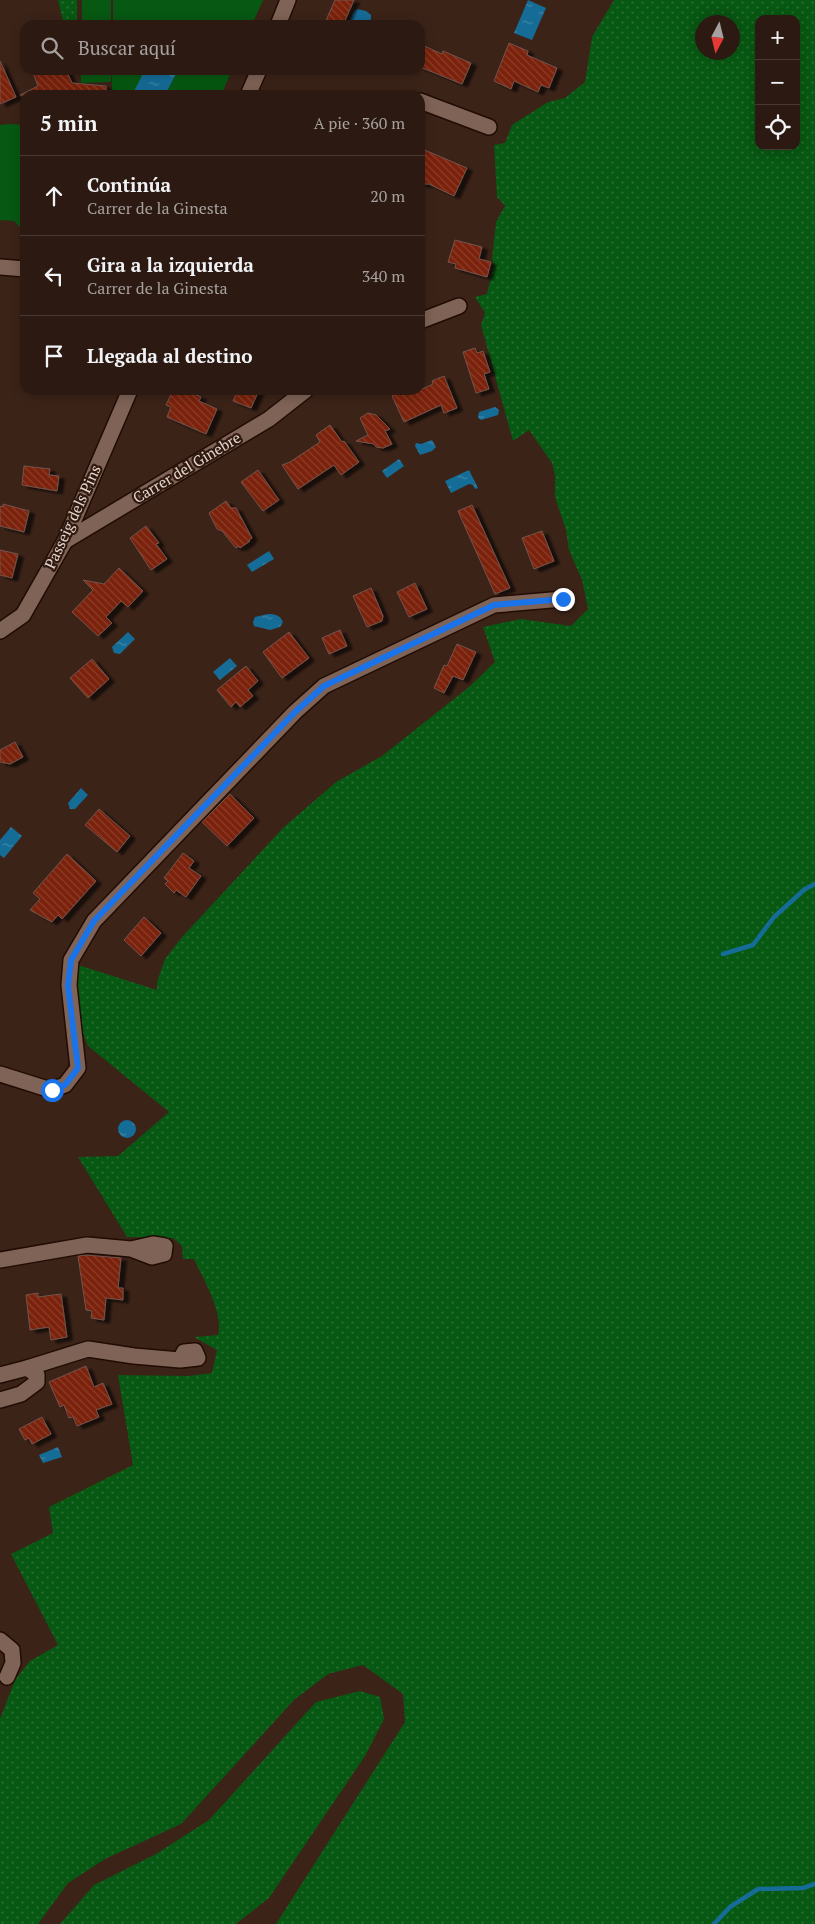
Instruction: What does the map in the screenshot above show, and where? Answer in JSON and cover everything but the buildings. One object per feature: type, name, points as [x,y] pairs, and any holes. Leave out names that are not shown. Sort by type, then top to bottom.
[{"type":"street","points":[[280,20],[288,0]]},
{"type":"street","points":[[250,90],[257,75]]},
{"type":"street","points":[[425,103],[489,127]]},
{"type":"street","points":[[0,267],[20,269]]},
{"type":"street","points":[[425,319],[459,306]]},
{"type":"street","name":"Passeig dels Pins","points":[[0,631],[23,615],[65,541],[128,395]]},
{"type":"street","name":"Carrer del Ginebre","points":[[65,541],[269,419],[300,395]]},
{"type":"street","points":[[2,1076],[52,1090],[65,1085],[78,1068],[68,986],[71,960],[94,921],[295,712],[324,686],[494,605],[563,599]]},
{"type":"street","points":[[0,1260],[87,1245],[131,1249]]},
{"type":"street","points":[[0,1375],[88,1349],[180,1360]]},
{"type":"street","points":[[0,1400],[21,1394],[37,1382],[37,1375],[27,1368]]},
{"type":"street","points":[[0,1640],[12,1650],[13,1663],[7,1677]]},
{"type":"green space","points":[[58,0],[77,0],[77,20],[63,20]]},
{"type":"green space","points":[[82,0],[111,0],[111,20],[82,20]]},
{"type":"green space","points":[[113,0],[263,0],[254,20],[113,20]]},
{"type":"green space","points":[[614,0],[815,0],[815,1924],[276,1924],[405,1722],[403,1694],[363,1665],[328,1674],[294,1700],[181,1824],[105,1859],[68,1883],[38,1924],[0,1924],[0,1719],[15,1680],[30,1661],[58,1645],[11,1554],[53,1533],[49,1507],[133,1465],[118,1375],[188,1376],[212,1373],[217,1350],[194,1337],[218,1335],[219,1326],[212,1296],[194,1259],[183,1259],[182,1246],[173,1238],[127,1237],[78,1157],[118,1156],[169,1112],[88,1046],[81,1028],[75,991],[78,965],[157,990],[157,982],[165,959],[182,937],[283,828],[336,782],[382,756],[469,687],[495,662],[483,627],[521,619],[571,626],[588,609],[582,580],[569,550],[566,530],[555,497],[555,475],[552,463],[529,430],[513,441],[481,325],[485,313],[475,297],[487,294],[494,264],[492,259],[496,222],[505,206],[497,197],[494,145],[505,143],[512,125],[548,102],[565,98],[585,82],[592,37]]},
{"type":"green space","points":[[81,75],[111,75],[111,82],[81,83]]},
{"type":"green space","points":[[112,75],[230,75],[223,90],[112,90]]},
{"type":"green space","points":[[0,125],[20,125],[20,227],[14,221],[0,220]]},
{"type":"green space","points":[[360,1691],[380,1697],[384,1719],[365,1756],[269,1898],[236,1924],[60,1924],[94,1885],[156,1854],[209,1820],[316,1702]]},
{"type":"water","points":[[528,0],[546,8],[532,40],[514,33]]},
{"type":"water","points":[[357,9],[366,11],[371,15],[371,19],[350,20]]},
{"type":"water","points":[[142,75],[175,75],[168,90],[135,90]]},
{"type":"water","points":[[495,407],[499,410],[498,415],[481,420],[478,418],[479,412]]},
{"type":"water","points":[[432,440],[436,447],[432,451],[420,455],[415,446],[416,443],[421,444]]},
{"type":"water","points":[[399,459],[404,466],[387,478],[382,471]]},
{"type":"water","points":[[469,470],[478,488],[475,489],[473,485],[469,484],[451,493],[445,481]]},
{"type":"water","points":[[269,551],[274,559],[252,572],[247,565]]},
{"type":"water","points":[[268,614],[279,616],[283,622],[280,627],[270,630],[254,626],[255,617]]},
{"type":"water","points":[[128,632],[135,639],[120,654],[114,653],[112,647]]},
{"type":"water","points":[[230,658],[237,666],[220,680],[213,672]]},
{"type":"water","points":[[81,788],[88,795],[75,809],[70,809],[68,803]]},
{"type":"water","points":[[11,827],[22,836],[4,858],[0,855],[0,840]]},
{"type":"water","points":[[123,1120],[131,1120],[136,1125],[134,1136],[123,1138],[118,1133],[118,1125]]},
{"type":"water","points":[[58,1447],[62,1457],[43,1463],[39,1455]]},
{"type":"waterway","points":[[723,954],[753,945],[774,917],[805,889],[815,884]]},
{"type":"waterway","points":[[714,1924],[730,1907],[758,1889],[803,1888],[815,1884]]},
{"type":"route","points":[[52,1090],[65,1085],[78,1068],[68,986],[71,960],[94,921],[295,712],[324,686],[494,605],[563,599]]}]
